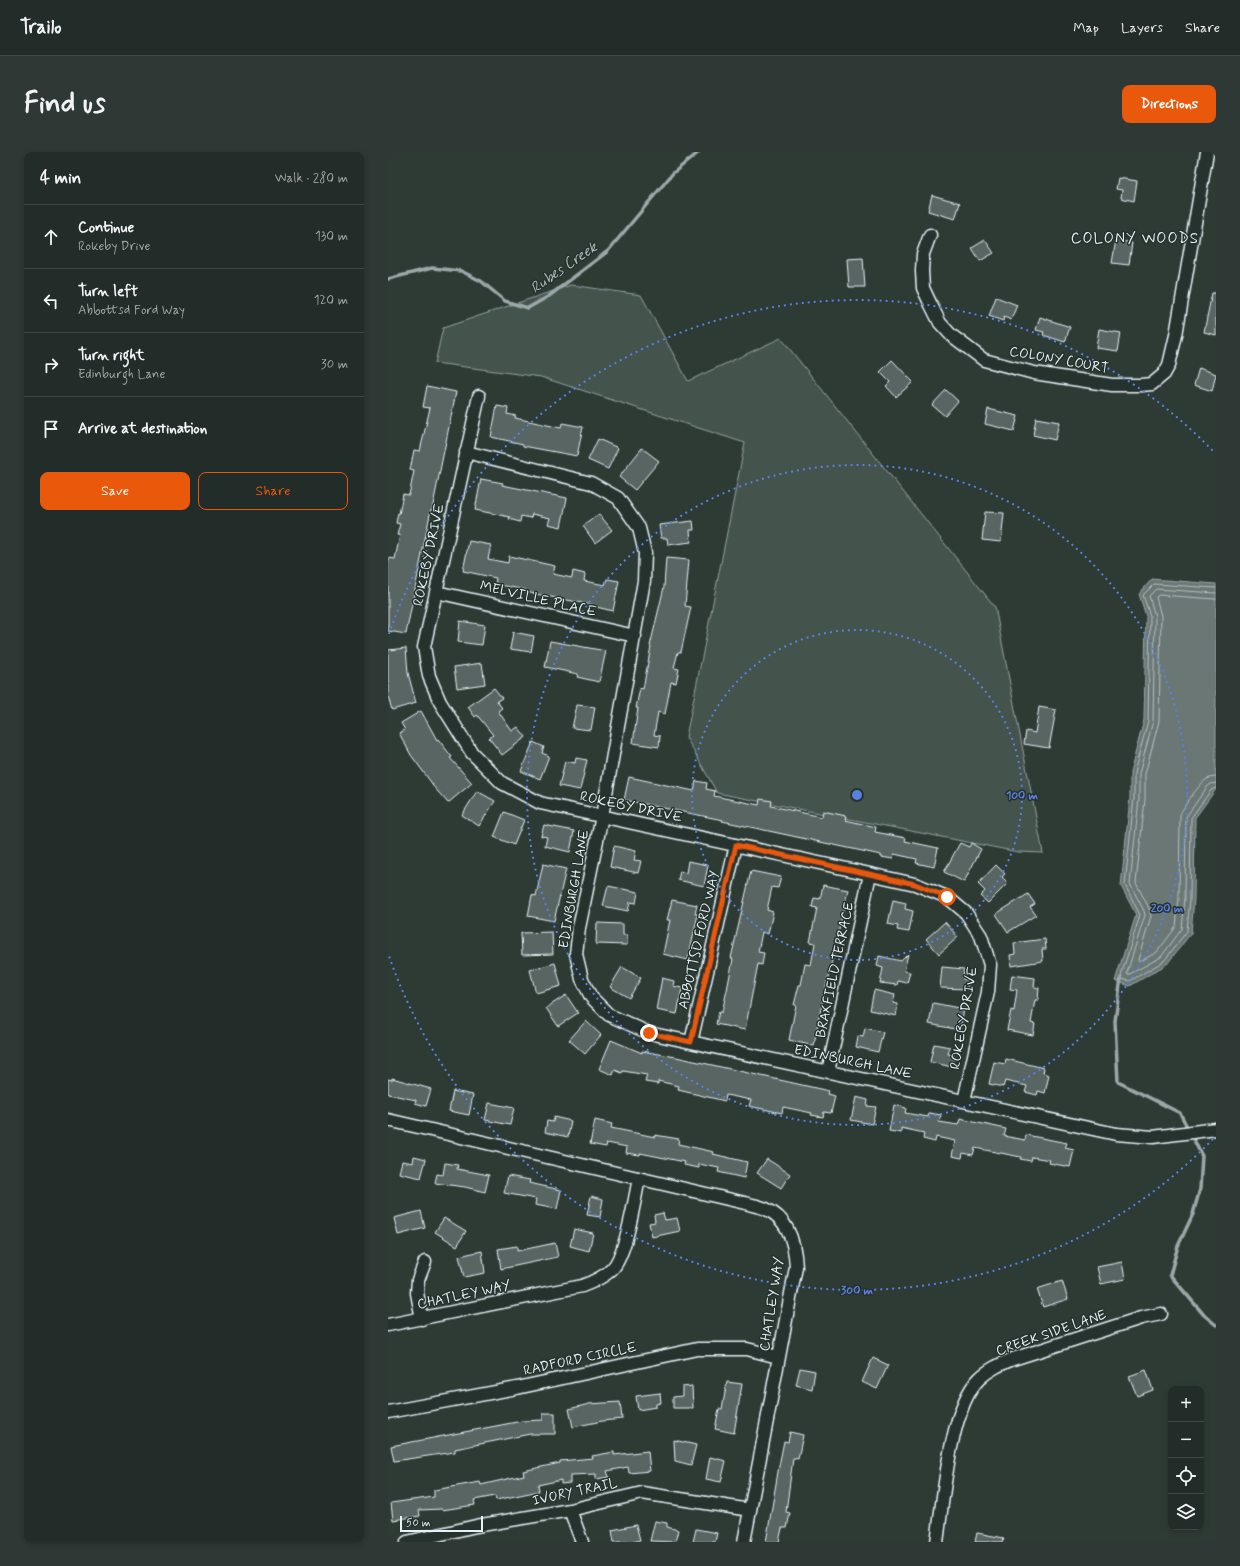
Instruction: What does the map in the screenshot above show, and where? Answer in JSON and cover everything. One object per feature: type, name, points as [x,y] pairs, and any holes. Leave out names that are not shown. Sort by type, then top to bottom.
[{"type":"street","name":"COLONY COURT","points":[[930,235],[923,254],[922,271],[924,288],[930,305],[940,323],[951,335],[984,360],[1034,373],[1112,385],[1152,384],[1158,380],[1169,366],[1176,335],[1207,152]]},
{"type":"street","name":"ROKEBY DRIVE","points":[[479,396],[424,648],[429,676],[440,702],[472,753],[502,783],[540,803],[915,884],[947,897],[966,913],[981,936],[990,965],[988,992],[964,1102]]},
{"type":"street","name":"EDINBURGH LANE","points":[[466,452],[591,483],[618,498],[639,528],[645,553],[644,581],[602,816],[579,928],[576,954],[582,980],[591,997],[609,1015],[649,1033],[1116,1134],[1152,1137],[1216,1129]]},
{"type":"street","name":"MELVILLE PLACE","points":[[436,592],[634,636]]},
{"type":"street","name":"ABBOTTSD FORD WAY","points":[[691,1042],[736,845]]},
{"type":"street","name":"BRAXFIELD TERRACE","points":[[828,1072],[870,874]]},
{"type":"street","name":"CHATLEY WAY","points":[[388,1120],[744,1203],[767,1210],[781,1219],[790,1234],[795,1249],[796,1267],[744,1542]]},
{"type":"street","name":"CHATLEY WAY","points":[[388,1325],[582,1286],[598,1279],[613,1269],[621,1252],[629,1228],[639,1178]]},
{"type":"street","points":[[422,1319],[417,1293],[418,1280],[425,1262]]},
{"type":"street","name":"CREEK SIDE LANE","points":[[937,1542],[955,1429],[963,1403],[970,1389],[979,1378],[994,1368],[1013,1359],[1141,1318],[1161,1314]]},
{"type":"street","name":"RADFORD CIRCLE","points":[[388,1412],[517,1388],[697,1349],[747,1349],[778,1357]]},
{"type":"street","name":"IVORY TRAIL","points":[[407,1542],[476,1526],[570,1510],[642,1493],[750,1510]]},
{"type":"street","points":[[570,1510],[582,1542]]},
{"type":"shaded area","points":[[571,285],[641,295],[688,381],[781,338],[995,607],[1043,853],[1018,852],[717,793],[686,737],[745,443],[541,377],[435,363],[443,328]]},
{"type":"water","points":[[1152,579],[1216,584],[1216,789],[1195,818],[1194,899],[1191,933],[1167,964],[1130,986],[1115,981],[1136,915],[1121,886],[1130,798],[1130,773],[1144,720],[1146,616],[1139,594]]},
{"type":"building","points":[[1118,178],[1137,181],[1134,201],[1121,198],[1122,190],[1116,189]]},
{"type":"building","points":[[932,195],[960,203],[955,219],[928,211]]},
{"type":"building","points":[[985,240],[994,253],[980,261],[972,248]]},
{"type":"building","points":[[1116,240],[1132,243],[1129,265],[1112,263]]},
{"type":"building","points":[[863,258],[865,287],[849,287],[847,259]]},
{"type":"building","points":[[1212,293],[1216,293],[1216,335],[1204,332]]},
{"type":"building","points":[[996,297],[1017,305],[1011,320],[1004,317],[1003,321],[989,316]]},
{"type":"building","points":[[1040,317],[1070,327],[1065,342],[1043,335],[1044,332],[1036,330]]},
{"type":"building","points":[[1099,329],[1121,333],[1118,351],[1096,348]]},
{"type":"building","points":[[892,360],[913,382],[896,397],[886,386],[890,382],[880,372]]},
{"type":"building","points":[[1199,368],[1216,374],[1212,391],[1194,385]]},
{"type":"building","points":[[427,386],[456,392],[406,634],[388,631],[388,564],[389,558],[395,559],[400,535],[397,535],[400,524],[396,523],[398,513],[399,514],[403,494],[409,495],[414,471],[410,470],[414,450],[420,451],[430,408],[423,407]]},
{"type":"building","points":[[946,390],[958,401],[945,416],[932,405]]},
{"type":"building","points":[[497,406],[508,408],[507,414],[516,416],[515,418],[561,428],[562,423],[583,427],[577,456],[523,446],[523,444],[491,437]]},
{"type":"building","points":[[988,409],[1018,416],[1014,431],[985,424]]},
{"type":"building","points":[[1036,418],[1059,422],[1055,440],[1033,435]]},
{"type":"building","points":[[598,439],[618,448],[608,469],[588,460]]},
{"type":"building","points":[[642,448],[659,461],[635,490],[619,477]]},
{"type":"building","points":[[481,479],[503,483],[502,485],[567,498],[561,527],[548,524],[550,518],[532,514],[531,518],[521,516],[520,522],[509,519],[510,517],[475,510]]},
{"type":"building","points":[[985,512],[1004,513],[1001,542],[982,540]]},
{"type":"building","points":[[599,514],[612,530],[595,543],[583,526]]},
{"type":"building","points":[[693,521],[694,530],[690,530],[691,542],[668,545],[667,538],[661,538],[659,525]]},
{"type":"building","points":[[469,541],[491,545],[488,559],[508,563],[509,556],[555,566],[553,574],[572,578],[573,571],[585,574],[584,581],[605,585],[607,579],[619,581],[613,611],[592,606],[593,605],[525,592],[526,590],[495,584],[496,578],[463,571]]},
{"type":"building","points":[[666,558],[689,560],[685,606],[691,607],[681,652],[678,652],[674,668],[679,669],[676,683],[671,682],[665,714],[658,712],[654,735],[660,736],[659,747],[633,743],[638,708],[636,708],[640,688],[643,689],[650,646],[664,587]]},
{"type":"building","points":[[460,621],[485,625],[482,645],[458,642]]},
{"type":"building","points":[[513,632],[534,636],[531,652],[510,649]]},
{"type":"building","points":[[550,641],[606,651],[599,682],[577,677],[578,674],[545,667]]},
{"type":"building","points":[[406,648],[408,673],[416,703],[392,710],[388,696],[388,650]]},
{"type":"building","points":[[482,663],[485,684],[457,688],[454,667]]},
{"type":"building","points":[[494,688],[502,698],[497,701],[502,708],[498,711],[512,731],[518,727],[526,737],[502,755],[489,738],[493,735],[477,715],[475,717],[468,707]]},
{"type":"building","points":[[577,705],[595,707],[591,730],[572,728]]},
{"type":"building","points":[[1039,707],[1056,710],[1049,748],[1024,744],[1026,731],[1035,733]]},
{"type":"building","points":[[421,711],[437,740],[438,739],[452,757],[450,758],[472,783],[448,803],[432,785],[411,755],[399,733],[405,730],[401,723]]},
{"type":"building","points":[[533,742],[544,747],[542,753],[549,756],[540,779],[521,771]]},
{"type":"building","points":[[576,758],[587,760],[580,790],[559,786],[565,761],[575,763]]},
{"type":"building","points":[[629,777],[694,791],[696,781],[707,783],[706,789],[715,791],[714,796],[759,805],[760,799],[772,801],[771,806],[822,817],[823,811],[846,816],[845,820],[876,827],[875,832],[906,838],[905,841],[938,848],[934,867],[916,863],[917,859],[894,854],[893,859],[881,857],[881,855],[624,800]]},
{"type":"building","points":[[477,791],[495,801],[479,826],[462,815]]},
{"type":"building","points":[[504,812],[524,820],[514,845],[494,837]]},
{"type":"building","points":[[544,825],[574,831],[570,852],[545,846],[547,837],[541,836]]},
{"type":"building","points":[[960,843],[969,847],[971,843],[981,849],[964,882],[944,872]]},
{"type":"building","points":[[614,846],[636,851],[634,860],[641,861],[638,873],[610,867]]},
{"type":"building","points":[[688,861],[708,865],[704,886],[678,880],[680,871],[686,873]]},
{"type":"building","points":[[543,864],[566,869],[554,921],[528,916],[532,895],[536,896]]},
{"type":"building","points":[[996,865],[1005,874],[1002,877],[1008,883],[988,903],[980,896],[985,891],[978,884]]},
{"type":"building","points":[[751,871],[781,877],[778,888],[772,887],[767,910],[773,912],[768,934],[762,932],[758,952],[764,953],[762,965],[758,964],[745,1030],[716,1024],[719,1012],[722,1012],[733,959],[731,958]]},
{"type":"building","points":[[823,885],[848,890],[818,1022],[814,1046],[789,1040],[796,1005],[794,1005],[799,985],[801,985],[805,964],[811,965],[815,943],[810,942],[817,908],[812,907],[814,898],[820,899]]},
{"type":"building","points":[[608,886],[638,892],[636,903],[630,902],[628,911],[603,906]]},
{"type":"building","points":[[1028,894],[1035,904],[1030,907],[1036,915],[1008,932],[996,914]]},
{"type":"building","points":[[672,900],[697,905],[695,914],[698,914],[688,960],[663,954],[670,920],[667,920]]},
{"type":"building","points":[[893,900],[906,903],[905,909],[913,911],[909,932],[897,930],[898,926],[888,924]]},
{"type":"building","points":[[945,922],[958,937],[939,954],[926,939]]},
{"type":"building","points":[[597,923],[623,924],[623,935],[627,935],[627,945],[596,944]]},
{"type":"building","points":[[552,932],[553,954],[522,955],[521,933]]},
{"type":"building","points":[[1045,939],[1046,949],[1042,949],[1043,961],[1011,966],[1010,955],[1015,954],[1014,943]]},
{"type":"building","points":[[908,954],[904,971],[910,972],[907,983],[898,981],[897,985],[880,983],[883,968],[877,966],[879,956],[901,961]]},
{"type":"building","points":[[555,963],[561,986],[536,993],[530,970]]},
{"type":"building","points":[[622,967],[641,978],[629,998],[610,987]]},
{"type":"building","points":[[942,967],[964,969],[963,979],[968,980],[968,989],[940,988]]},
{"type":"building","points":[[1012,975],[1035,978],[1034,987],[1039,988],[1038,1000],[1035,1000],[1031,1023],[1035,1024],[1033,1035],[1007,1030],[1011,1010],[1014,1011],[1017,990],[1010,989]]},
{"type":"building","points":[[662,978],[674,981],[673,986],[682,988],[677,1014],[656,1010]]},
{"type":"building","points":[[874,990],[895,995],[893,1003],[898,1004],[896,1016],[870,1010]]},
{"type":"building","points":[[566,995],[578,1013],[558,1026],[546,1008]]},
{"type":"building","points":[[933,1003],[964,1009],[960,1030],[929,1024]]},
{"type":"building","points":[[586,1021],[601,1035],[585,1054],[569,1040]]},
{"type":"building","points":[[865,1028],[883,1032],[878,1052],[856,1047],[858,1036],[863,1037]]},
{"type":"building","points":[[611,1040],[642,1053],[642,1051],[676,1057],[829,1091],[828,1094],[835,1096],[831,1113],[824,1112],[823,1117],[811,1115],[812,1113],[783,1107],[782,1113],[749,1106],[751,1100],[726,1095],[725,1101],[678,1090],[679,1086],[658,1081],[658,1084],[645,1082],[647,1075],[623,1071],[622,1073],[615,1070],[613,1075],[599,1069]]},
{"type":"building","points":[[934,1044],[950,1047],[948,1054],[954,1055],[952,1067],[930,1062]]},
{"type":"building","points":[[1006,1059],[1044,1068],[1043,1073],[1049,1075],[1045,1093],[1038,1091],[1037,1095],[1025,1092],[1027,1086],[1005,1081],[1003,1087],[989,1084],[994,1062],[1005,1064]]},
{"type":"building","points":[[392,1078],[431,1089],[426,1106],[415,1103],[416,1100],[388,1094],[388,1079],[392,1080]]},
{"type":"building","points":[[453,1091],[473,1095],[469,1115],[449,1111]]},
{"type":"building","points":[[856,1097],[868,1100],[867,1106],[876,1107],[872,1124],[851,1120]]},
{"type":"building","points":[[489,1103],[514,1108],[510,1125],[485,1120]]},
{"type":"building","points":[[894,1105],[906,1108],[905,1113],[928,1117],[929,1113],[941,1115],[939,1122],[958,1125],[960,1119],[1006,1129],[1004,1136],[1025,1140],[1026,1135],[1067,1143],[1065,1148],[1074,1150],[1070,1167],[1049,1163],[1050,1160],[1032,1157],[1031,1161],[1020,1159],[1021,1157],[975,1148],[973,1155],[963,1153],[962,1158],[952,1156],[955,1141],[936,1137],[935,1142],[923,1139],[924,1133],[901,1128],[901,1133],[889,1131]]},
{"type":"building","points":[[554,1117],[571,1121],[568,1137],[545,1132],[547,1121],[553,1122]]},
{"type":"building","points":[[595,1120],[612,1124],[611,1128],[655,1137],[655,1135],[679,1139],[678,1144],[714,1152],[713,1154],[747,1162],[744,1178],[718,1172],[719,1168],[699,1164],[699,1168],[684,1165],[685,1162],[640,1153],[640,1155],[626,1153],[627,1147],[607,1143],[606,1147],[590,1144]]},
{"type":"building","points":[[414,1156],[426,1159],[421,1178],[399,1173],[402,1161],[413,1163]]},
{"type":"building","points":[[767,1159],[790,1174],[781,1188],[757,1173]]},
{"type":"building","points":[[445,1163],[458,1165],[457,1169],[489,1175],[485,1192],[465,1187],[435,1183],[437,1174],[443,1175]]},
{"type":"building","points":[[508,1176],[530,1180],[529,1183],[561,1190],[557,1209],[535,1205],[536,1199],[504,1193]]},
{"type":"building","points":[[591,1196],[603,1199],[600,1217],[587,1215]]},
{"type":"building","points":[[421,1211],[425,1228],[398,1235],[394,1218]]},
{"type":"building","points":[[663,1213],[665,1220],[677,1218],[680,1231],[652,1237],[649,1223],[655,1222],[654,1215]]},
{"type":"building","points":[[444,1218],[466,1231],[457,1246],[435,1232]]},
{"type":"building","points":[[574,1229],[593,1233],[589,1251],[570,1246]]},
{"type":"building","points":[[555,1243],[558,1257],[501,1269],[498,1249],[517,1246],[517,1251]]},
{"type":"building","points":[[482,1251],[485,1273],[464,1277],[459,1256]]},
{"type":"building","points":[[1122,1262],[1125,1279],[1101,1284],[1097,1267]]},
{"type":"building","points":[[1062,1281],[1068,1299],[1043,1307],[1037,1289]]},
{"type":"building","points":[[873,1358],[888,1365],[877,1389],[862,1382]]},
{"type":"building","points":[[800,1368],[815,1371],[812,1389],[796,1385]]},
{"type":"building","points":[[1146,1370],[1153,1390],[1137,1396],[1129,1376]]},
{"type":"building","points":[[727,1382],[742,1384],[734,1433],[715,1429],[719,1409],[722,1409]]},
{"type":"building","points":[[692,1386],[693,1408],[673,1408],[673,1397],[682,1396],[682,1387]]},
{"type":"building","points":[[660,1393],[661,1403],[656,1404],[656,1407],[638,1410],[636,1396]]},
{"type":"building","points":[[620,1402],[622,1419],[602,1421],[573,1427],[569,1409],[589,1404]]},
{"type":"building","points":[[543,1413],[555,1413],[555,1434],[530,1434],[455,1449],[455,1452],[394,1461],[391,1446],[522,1421],[543,1420]]},
{"type":"building","points":[[790,1432],[803,1435],[798,1459],[793,1458],[786,1512],[790,1513],[787,1528],[782,1528],[779,1542],[766,1542],[784,1441],[788,1442]]},
{"type":"building","points":[[674,1440],[696,1445],[691,1465],[675,1461]]},
{"type":"building","points":[[648,1451],[650,1471],[629,1473],[628,1467],[607,1471],[609,1477],[596,1479],[596,1474],[570,1475],[570,1483],[561,1484],[561,1480],[538,1485],[539,1491],[496,1500],[495,1496],[474,1500],[475,1505],[442,1510],[419,1510],[420,1516],[393,1520],[391,1503],[434,1497],[434,1490],[480,1482],[481,1485],[524,1475],[523,1471],[560,1463],[560,1461],[593,1458],[592,1456],[614,1452],[614,1455]]},
{"type":"building","points":[[710,1457],[726,1461],[721,1482],[706,1479]]},
{"type":"building","points":[[655,1521],[667,1523],[667,1527],[678,1530],[675,1542],[650,1541]]},
{"type":"building","points":[[636,1525],[640,1540],[633,1542],[614,1542],[612,1530]]},
{"type":"building","points":[[696,1529],[717,1533],[715,1542],[693,1542]]},
{"type":"building","points":[[977,1533],[1004,1538],[1003,1542],[975,1542]]},
{"type":"waterway","name":"Rubes Creek","points":[[388,279],[432,268],[461,271],[481,281],[505,301],[528,308],[549,296],[608,251],[673,173],[699,152]]},
{"type":"waterway","points":[[1121,978],[1115,1021],[1118,1082],[1180,1113],[1202,1156],[1200,1189],[1193,1214],[1178,1246],[1170,1275],[1204,1315],[1216,1325]]},
{"type":"district","name":"COLONY WOODS","points":[[1135,239]]},
{"type":"route","points":[[649,1033],[691,1042],[736,845],[915,884],[947,897]]}]
